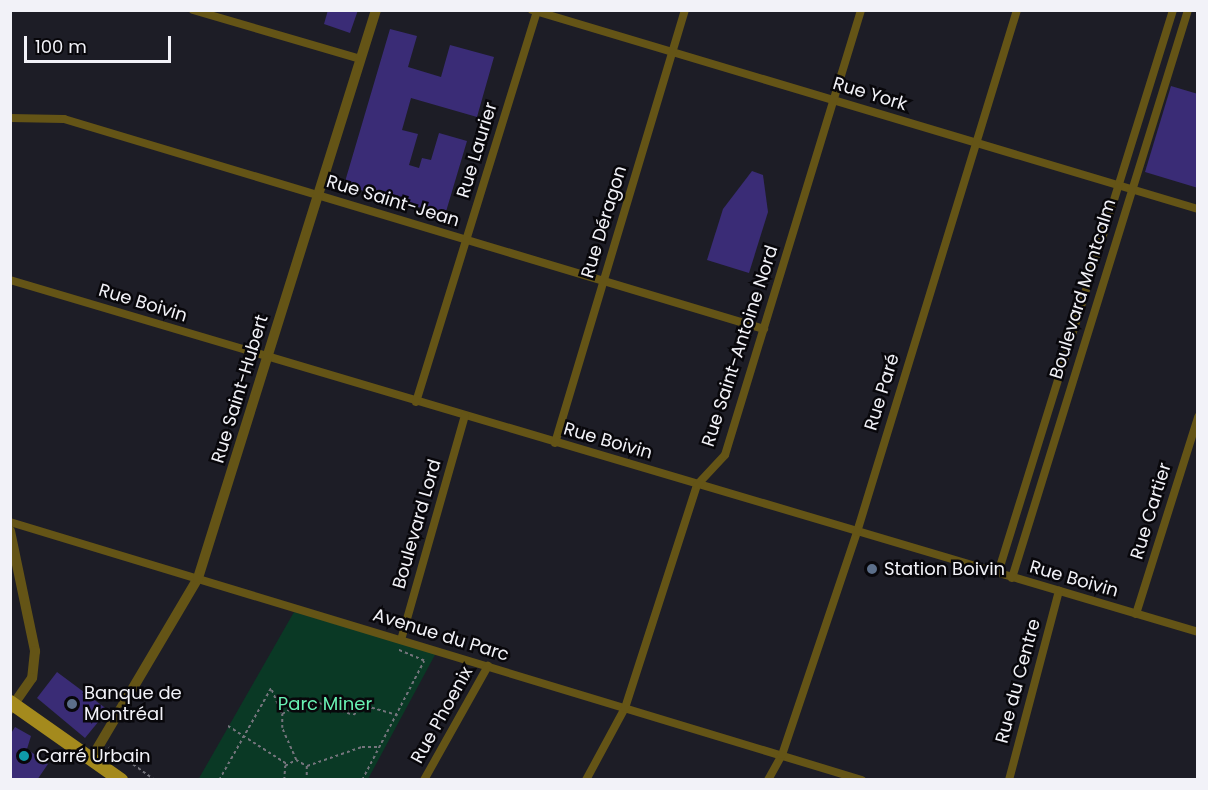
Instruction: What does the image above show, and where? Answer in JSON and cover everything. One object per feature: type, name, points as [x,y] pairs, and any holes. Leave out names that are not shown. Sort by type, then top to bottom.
[{"type":"main road","points":[[12,705],[121,780]]},
{"type":"street","points":[[193,10],[361,58]]},
{"type":"street","name":"Rue Saint-Hubert","points":[[92,759],[198,578],[376,10]]},
{"type":"street","name":"Rue Déragon","points":[[555,443],[685,10]]},
{"type":"street","name":"Rue Saint-Antoine Nord","points":[[586,780],[625,708],[697,485],[725,455],[861,10]]},
{"type":"street","name":"Rue Paré","points":[[768,780],[782,755],[857,532],[1017,10]]},
{"type":"street","name":"Boulevard Montcalm","points":[[998,573],[1173,10]]},
{"type":"street","name":"Boulevard Montcalm","points":[[1012,578],[1188,10]]},
{"type":"street","name":"Rue York","points":[[536,11],[1197,209]]},
{"type":"street","name":"Rue Laurier","points":[[416,402],[536,11]]},
{"type":"street","name":"Rue Saint-Jean","points":[[10,118],[64,119],[764,329]]},
{"type":"street","name":"Rue Boivin","points":[[10,279],[267,358],[1197,632]]},
{"type":"street","name":"Boulevard Lord","points":[[401,640],[465,416]]},
{"type":"street","name":"Rue Cartier","points":[[1136,614],[1197,417]]},
{"type":"street","name":"Avenue du Parc","points":[[10,522],[862,780]]},
{"type":"street","points":[[10,531],[34,651],[32,678],[12,705]]},
{"type":"street","name":"Rue du Centre","points":[[1009,780],[1059,591]]},
{"type":"street","name":"Rue Phoenix","points":[[424,780],[488,666]]},
{"type":"path","points":[[362,780],[399,715],[424,661],[397,653],[401,640]]},
{"type":"path","points":[[219,780],[271,688],[282,714],[282,728],[296,760],[307,766],[362,747],[381,747]]},
{"type":"path","points":[[282,714],[298,705],[320,703],[353,715],[366,706],[399,715]]},
{"type":"path","points":[[228,726],[287,764]]},
{"type":"path","points":[[101,742],[155,780]]},
{"type":"path","points":[[287,764],[296,760]]},
{"type":"path","points":[[284,780],[287,764]]},
{"type":"path","points":[[307,766],[307,780]]},
{"type":"green space","name":"Parc Miner","points":[[294,612],[436,653],[368,779],[198,780]]},
{"type":"building","points":[[328,10],[358,10],[350,33],[324,24]]},
{"type":"building","points":[[390,29],[417,36],[408,67],[441,77],[450,45],[494,57],[477,117],[411,98],[402,130],[418,134],[409,165],[419,168],[422,158],[431,160],[439,133],[467,141],[445,215],[344,185]]},
{"type":"building","points":[[1171,86],[1198,94],[1198,188],[1145,172]]},
{"type":"building","points":[[752,171],[763,175],[768,212],[749,273],[707,260],[723,209]]},
{"type":"building","name":"Banque de Montréal","points":[[57,672],[108,710],[85,738],[37,698]]},
{"type":"building","name":"Carré Urbain","points":[[15,727],[31,736],[27,749],[48,764],[37,780],[10,780],[10,735]]},
{"type":"place","name":"Station Boivin","points":[[872,569]]},
{"type":"place","name":"Banque de Montréal","points":[[72,704]]},
{"type":"place","name":"Carré Urbain","points":[[24,756]]}]
